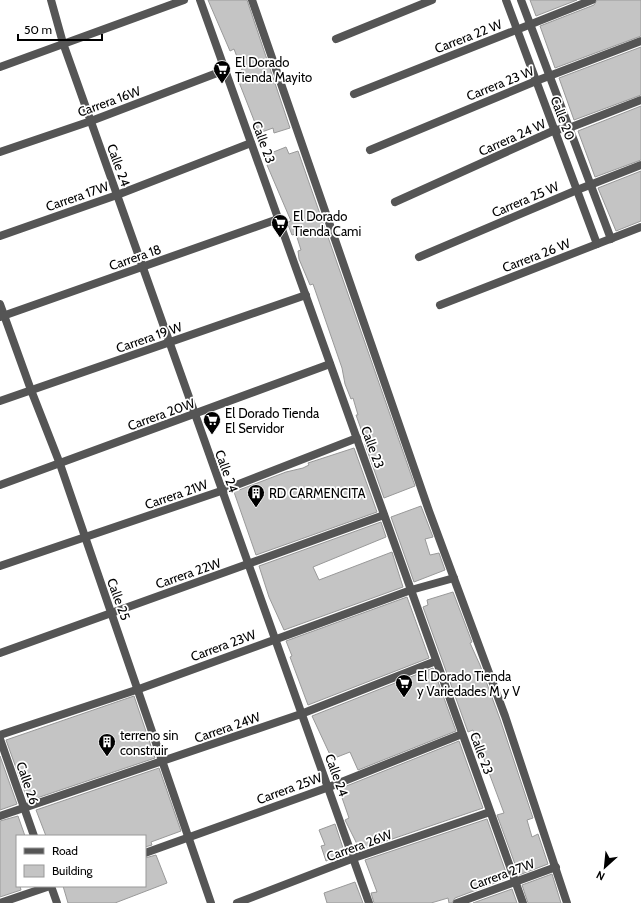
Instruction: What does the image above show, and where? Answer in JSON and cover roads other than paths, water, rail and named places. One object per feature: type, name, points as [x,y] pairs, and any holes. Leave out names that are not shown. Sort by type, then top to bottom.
[{"type":"street","name":"Calle 24","points":[[51,0],[63,43],[170,343],[194,415],[276,639],[301,714],[329,787],[369,903]]},
{"type":"street","points":[[0,67],[184,0]]},
{"type":"street","name":"Calle 23","points":[[200,0],[523,903]]},
{"type":"street","points":[[252,0],[429,511],[505,716],[568,903]]},
{"type":"street","points":[[336,39],[432,0]]},
{"type":"street","name":"Calle 20","points":[[506,0],[597,244]]},
{"type":"street","name":"Calle 20","points":[[521,0],[611,239]]},
{"type":"street","name":"Carrera 22 W","points":[[354,94],[592,0]]},
{"type":"street","name":"Carrera 23 W","points":[[370,150],[549,75],[641,41]]},
{"type":"street","name":"Carrera 16W","points":[[0,152],[91,121],[225,70]]},
{"type":"street","name":"Carrera 24 W","points":[[395,202],[554,130],[569,128],[641,100]]},
{"type":"street","name":"Carrera 17W","points":[[0,236],[117,195],[251,142]]},
{"type":"street","name":"Carrera 25 W","points":[[419,257],[577,190],[591,186],[641,165]]},
{"type":"street","name":"Carrera 18","points":[[2,316],[278,219]]},
{"type":"street","name":"Carrera 26 W","points":[[440,305],[641,227]]},
{"type":"street","name":"Carrera 19 W","points":[[0,401],[306,295]]},
{"type":"street","name":"Calle 25","points":[[0,304],[2,316],[60,464],[84,537],[139,689],[162,762],[211,903]]},
{"type":"street","name":"Carrera 20W","points":[[0,485],[330,364]]},
{"type":"street","name":"Carrera 21W","points":[[0,566],[221,491],[356,438]]},
{"type":"street","name":"Carrera 22W","points":[[0,652],[384,516]]},
{"type":"street","name":"Carrera 23W","points":[[0,735],[139,689],[411,590],[454,578]]},
{"type":"street","name":"Carrera 24W","points":[[0,816],[24,806],[162,762],[301,714],[436,661]]},
{"type":"street","name":"Carrera 25W","points":[[146,853],[329,787],[462,734]]},
{"type":"street","name":"Calle 26","points":[[0,739],[34,835]]},
{"type":"street","name":"Carrera 26W","points":[[237,903],[354,858],[490,812]]},
{"type":"street","name":"Carrera 27W","points":[[457,903],[556,867]]},
{"type":"street","points":[[0,903],[47,887]]},
{"type":"street","points":[[50,887],[57,903]]},
{"type":"place","name":"El Dorado Tienda Mayito","points":[[222,84]]},
{"type":"place","name":"El Dorado Tienda Cami","points":[[280,238]]},
{"type":"place","name":"El Dorado Tienda El Servidor","points":[[212,435]]},
{"type":"place","name":"RD CARMENCITA","points":[[256,508]]},
{"type":"place","name":"El Dorado Tienda y Variedades M y V","points":[[404,698]]},
{"type":"place","name":"terreno sin construir","points":[[107,757]]}]
